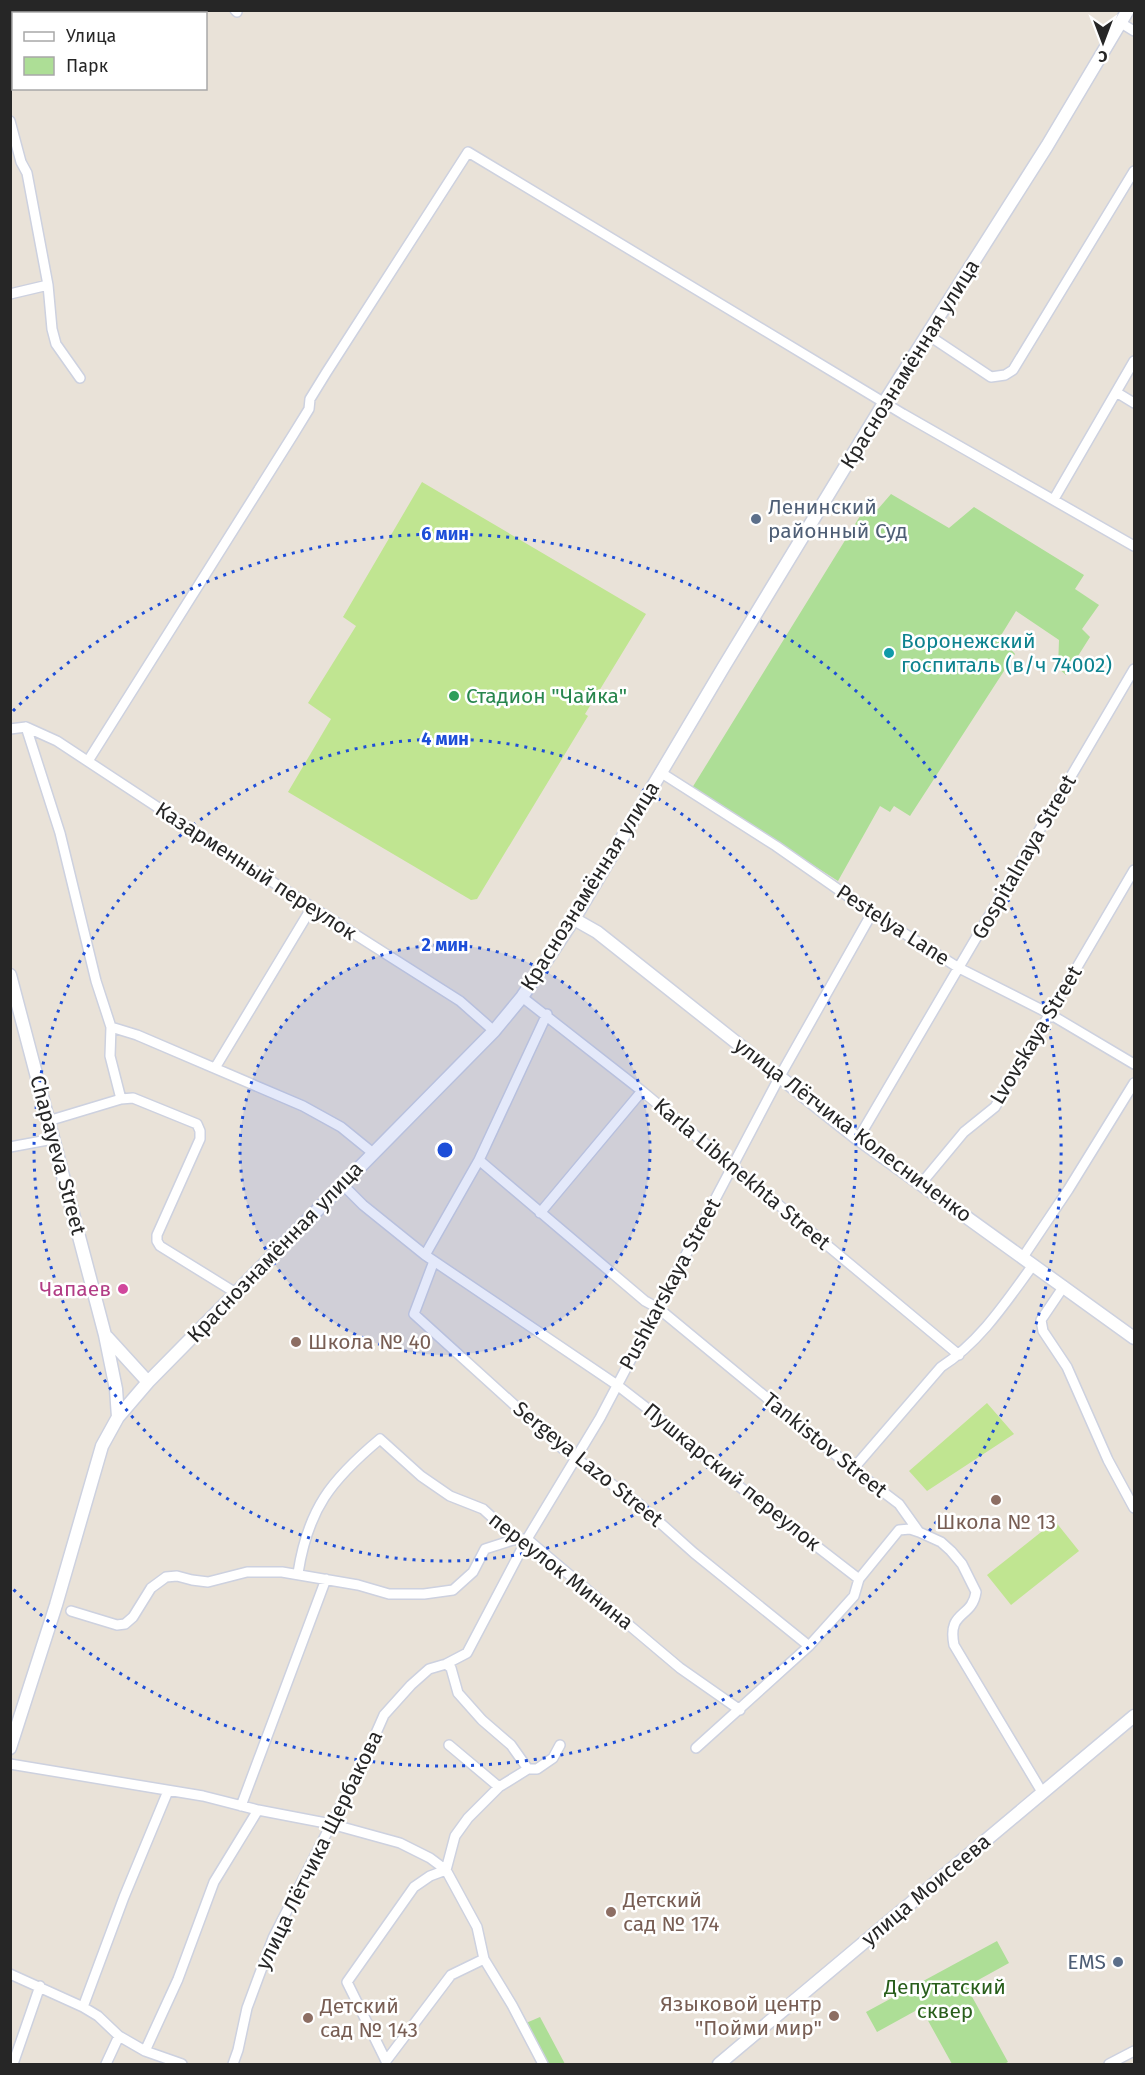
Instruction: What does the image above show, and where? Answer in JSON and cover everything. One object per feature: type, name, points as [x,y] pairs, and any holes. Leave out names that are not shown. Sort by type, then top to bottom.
[{"type":"street","name":"Краснознамённая улица","points":[[10,1749],[56,1605],[102,1446],[118,1417],[148,1383],[494,1031],[522,997],[574,919],[660,772],[884,403],[1053,135],[1128,10]]},
{"type":"street","points":[[1121,23],[1134,31]]},
{"type":"street","points":[[10,121],[21,162],[27,173],[48,285],[52,329],[57,344],[80,378]]},
{"type":"street","points":[[88,761],[293,435],[309,408],[310,399],[326,373],[468,152],[884,403],[1134,546]]},
{"type":"street","points":[[928,335],[991,377],[1005,375],[1013,370],[1134,171]]},
{"type":"street","points":[[10,294],[48,285]]},
{"type":"street","points":[[1054,499],[1134,361]]},
{"type":"street","points":[[1116,392],[1134,403]]},
{"type":"street","name":"Gospitalnaya Street","points":[[858,1139],[1134,669]]},
{"type":"street","points":[[10,729],[26,727],[60,832],[96,981],[111,1027],[111,1056],[121,1099]]},
{"type":"street","name":"Казарменный переулок","points":[[26,727],[57,741],[460,1001],[494,1031]]},
{"type":"street","name":"Pestelya Lane","points":[[660,772],[959,968],[1034,1008],[1048,1013],[1134,1064]]},
{"type":"street","name":"Lvovskaya Street","points":[[920,1185],[964,1132],[994,1107],[1134,870]]},
{"type":"street","points":[[215,1068],[312,907]]},
{"type":"street","name":"Pushkarskaya Street","points":[[467,1653],[527,1539],[617,1385],[780,1076],[872,913]]},
{"type":"street","name":"улица Лётчика Колесниченко","points":[[574,919],[597,932],[858,1139],[1134,1338]]},
{"type":"street","name":"Chapayeva Street","points":[[10,975],[105,1335],[116,1389],[118,1417]]},
{"type":"street","name":"Karla Libknekhta Street","points":[[522,997],[547,1014],[642,1091],[960,1356]]},
{"type":"street","points":[[425,1255],[479,1160],[547,1014]]},
{"type":"street","points":[[111,1027],[137,1035],[312,1111],[341,1127],[373,1153]]},
{"type":"street","points":[[853,1468],[941,1368],[960,1356],[997,1314],[1068,1190],[1134,1083]]},
{"type":"street","points":[[540,1213],[642,1091]]},
{"type":"street","points":[[48,1121],[121,1099],[133,1098],[197,1124],[200,1139],[157,1241],[160,1246],[236,1293]]},
{"type":"street","points":[[10,1147],[53,1139]]},
{"type":"street","name":"Tankistov Street","points":[[479,1160],[645,1301],[658,1308],[899,1504],[919,1532],[946,1546],[962,1563],[976,1592],[972,1606],[956,1619],[951,1631],[954,1645],[1042,1792]]},
{"type":"street","name":"Пушкарский переулок","points":[[342,1184],[363,1205],[425,1255],[617,1385],[731,1480],[859,1580]]},
{"type":"street","name":"Sergeya Lazo Street","points":[[434,1261],[414,1314],[563,1449],[638,1503],[694,1553],[809,1646]]},
{"type":"street","points":[[1064,1286],[1041,1320],[1043,1330],[1067,1367],[1108,1460],[1134,1508]]},
{"type":"street","points":[[105,1335],[148,1383]]},
{"type":"street","name":"переулок Минина","points":[[298,1573],[301,1552],[319,1503],[345,1471],[380,1439],[421,1476],[450,1496],[483,1509],[516,1539],[527,1539],[680,1668],[740,1710]]},
{"type":"street","points":[[696,1748],[809,1646],[854,1596],[859,1580],[899,1530],[910,1529],[919,1532]]},
{"type":"street","points":[[71,1611],[117,1625],[125,1624],[133,1617],[151,1588],[166,1577],[177,1575],[208,1582],[247,1572],[298,1573],[389,1594],[424,1594],[453,1590],[473,1572],[485,1549],[516,1539]]},
{"type":"street","points":[[241,1806],[326,1579]]},
{"type":"street","name":"улица Лётчика Щербакова","points":[[233,2064],[247,2008],[273,1938],[384,1715],[429,1669],[446,1664],[467,1653]]},
{"type":"street","points":[[446,1664],[451,1668],[458,1693],[482,1720],[511,1745],[528,1769]]},
{"type":"street","name":"улица Моисеева","points":[[719,2064],[1134,1716]]},
{"type":"street","points":[[448,1745],[499,1787]]},
{"type":"street","points":[[446,1870],[455,1836],[468,1818],[499,1787],[528,1769],[537,1769],[553,1758],[560,1745]]},
{"type":"street","points":[[10,1764],[203,1796],[258,1810],[331,1824],[400,1843],[430,1858],[446,1870],[477,1927],[484,1959],[512,2005],[543,2064]]},
{"type":"street","points":[[83,2007],[124,1897],[168,1791]]},
{"type":"street","points":[[144,2052],[178,1979],[214,1882],[258,1810]]},
{"type":"street","points":[[446,1870],[430,1876],[414,1887],[347,1982],[386,2061],[451,1975],[484,1959]]},
{"type":"street","points":[[10,1974],[83,2007],[98,2016],[119,2036],[144,2052],[182,2064]]},
{"type":"street","points":[[13,2064],[40,1986]]},
{"type":"street","points":[[106,2064],[119,2036]]},
{"type":"street","points":[[1109,2064],[1134,2051]]},
{"type":"green space","name":"Стадион \"Чайка\"","points":[[422,482],[646,614],[585,714],[588,716],[477,899],[471,900],[288,792],[331,719],[308,703],[356,626],[343,617]]},
{"type":"green space","points":[[891,494],[949,528],[974,507],[1084,575],[1075,589],[1099,605],[1082,629],[1090,637],[1066,675],[1058,668],[1059,640],[1016,611],[1000,637],[1015,654],[910,816],[894,806],[890,812],[880,806],[838,881],[692,788],[865,508],[870,506],[878,509]]},
{"type":"green space","points":[[987,1403],[1014,1434],[927,1491],[909,1471]]},
{"type":"green space","points":[[1055,1521],[1079,1551],[1011,1605],[987,1575]]},
{"type":"green space","name":"Депутатский сквер","points":[[997,1941],[1009,1963],[971,1984],[974,1991],[970,1993],[1008,2062],[1004,2064],[952,2064],[926,2017],[922,2019],[917,2010],[877,2032],[866,2012]]},
{"type":"green space","points":[[540,2017],[565,2064],[548,2064],[526,2023]]},
{"type":"place","name":"Ленинский районный Суд","points":[[756,519]]},
{"type":"place","name":"Воронежский госпиталь (в/ч 74002)","points":[[889,653]]},
{"type":"place","name":"Стадион \"Чайка\"","points":[[454,696]]},
{"type":"place","name":"Чапаев","points":[[123,1289]]},
{"type":"place","name":"Школа № 40","points":[[296,1342]]},
{"type":"place","name":"Школа № 13","points":[[996,1500]]},
{"type":"place","name":"Детский сад № 174","points":[[611,1912]]},
{"type":"place","name":"EMS","points":[[1118,1962]]},
{"type":"place","name":"Языковой центр \"Пойми мир\"","points":[[834,2016]]},
{"type":"place","name":"Детский сад № 143","points":[[308,2018]]}]
